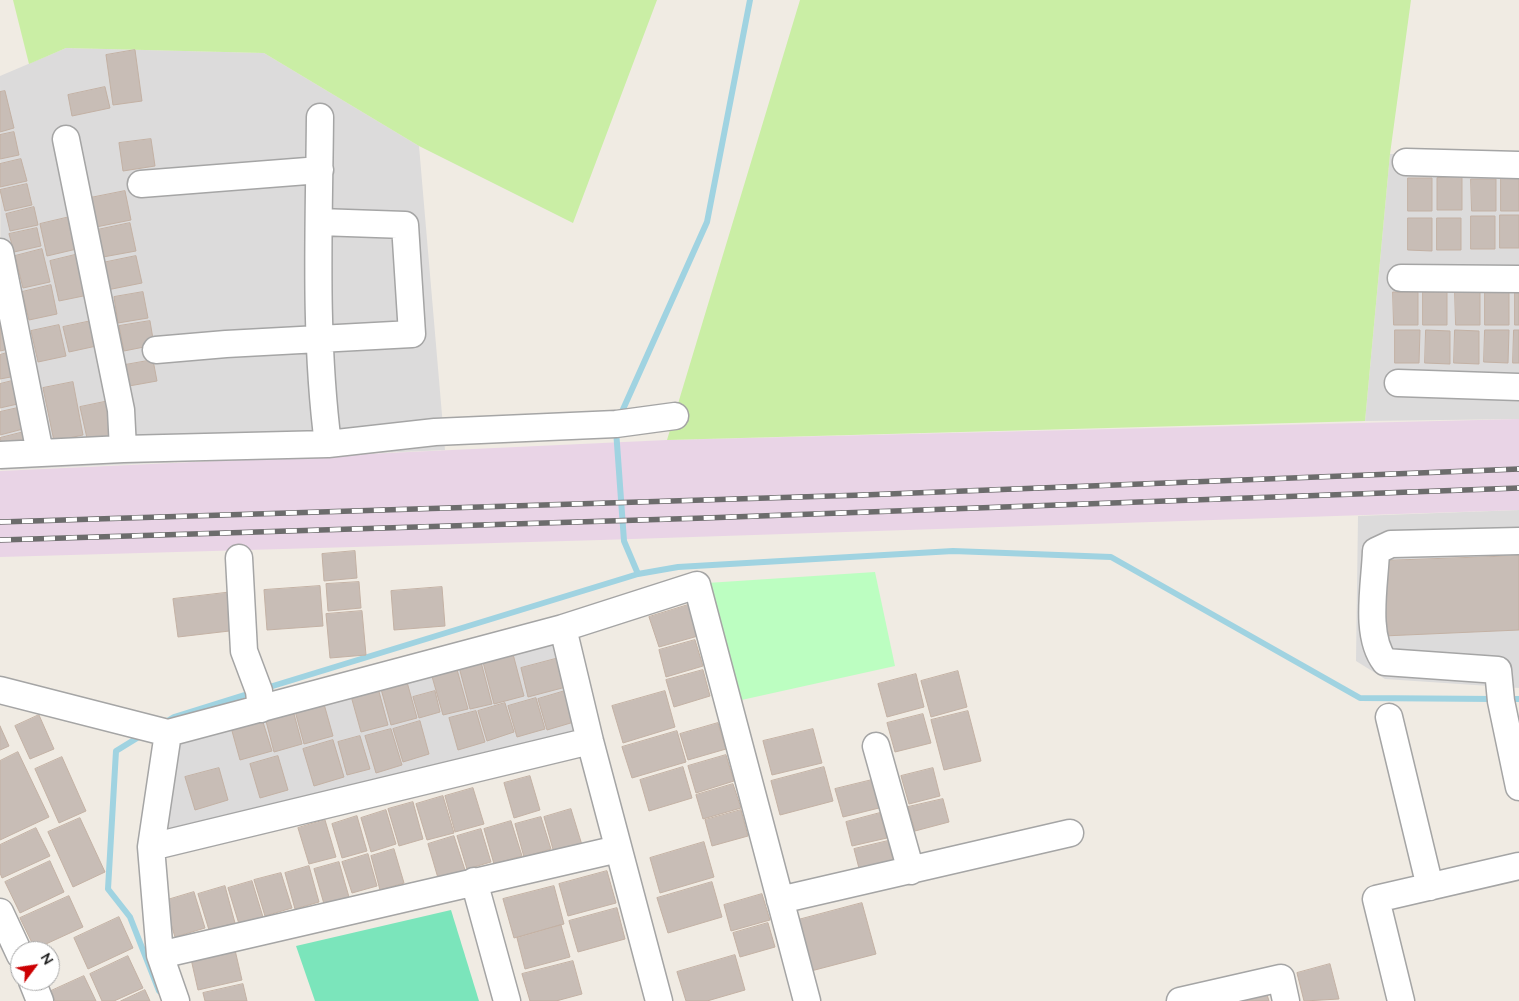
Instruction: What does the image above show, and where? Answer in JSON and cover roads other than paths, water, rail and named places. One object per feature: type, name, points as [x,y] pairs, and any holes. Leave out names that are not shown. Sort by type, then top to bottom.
[{"type":"street","points":[[320,117],[319,338],[322,400],[328,444]]},
{"type":"street","points":[[66,139],[121,410],[123,448]]},
{"type":"street","points":[[1406,162],[1519,165]]},
{"type":"street","points":[[141,184],[320,170]]},
{"type":"street","points":[[156,350],[319,338],[410,336],[413,332],[404,225],[319,222]]},
{"type":"street","points":[[0,252],[40,453]]},
{"type":"street","points":[[1401,278],[1519,279]]},
{"type":"street","points":[[1398,383],[1519,387]]},
{"type":"street","points":[[0,455],[123,448],[328,444],[435,432],[616,424],[675,416]]},
{"type":"street","points":[[1519,541],[1391,544],[1376,551],[1372,634],[1376,651],[1385,662],[1505,683],[1519,787]]},
{"type":"street","points":[[239,558],[244,651],[259,691],[261,709]]},
{"type":"street","points":[[0,690],[158,731],[261,709],[563,628],[696,585],[807,1001]]},
{"type":"street","points":[[563,628],[590,741],[659,1001]]},
{"type":"street","points":[[1389,717],[1430,887]]},
{"type":"street","points":[[158,731],[151,847],[160,955],[176,1001]]},
{"type":"street","points":[[151,847],[590,741]]},
{"type":"street","points":[[876,746],[911,871]]},
{"type":"street","points":[[780,900],[1070,833]]},
{"type":"street","points":[[160,955],[618,849]]},
{"type":"street","points":[[1402,1001],[1376,899],[1519,866]]},
{"type":"street","points":[[474,882],[507,1001]]},
{"type":"street","points":[[0,912],[13,941]]},
{"type":"street","points":[[1180,1001],[1281,978],[1286,1001]]},
{"type":"waterway","points":[[620,416],[707,222],[750,0]]},
{"type":"waterway","points":[[616,430],[624,541],[638,574]]},
{"type":"waterway","points":[[263,689],[638,574],[678,567],[953,551],[1111,557],[1360,698],[1495,699]]},
{"type":"waterway","points":[[164,723],[174,717],[254,692]]},
{"type":"waterway","points":[[1505,699],[1519,699]]},
{"type":"waterway","points":[[142,735],[116,751],[108,889],[130,917],[159,991]]},
{"type":"railway","points":[[0,522],[863,495],[1519,469]]},
{"type":"railway","points":[[0,540],[705,518],[1519,488]]}]
